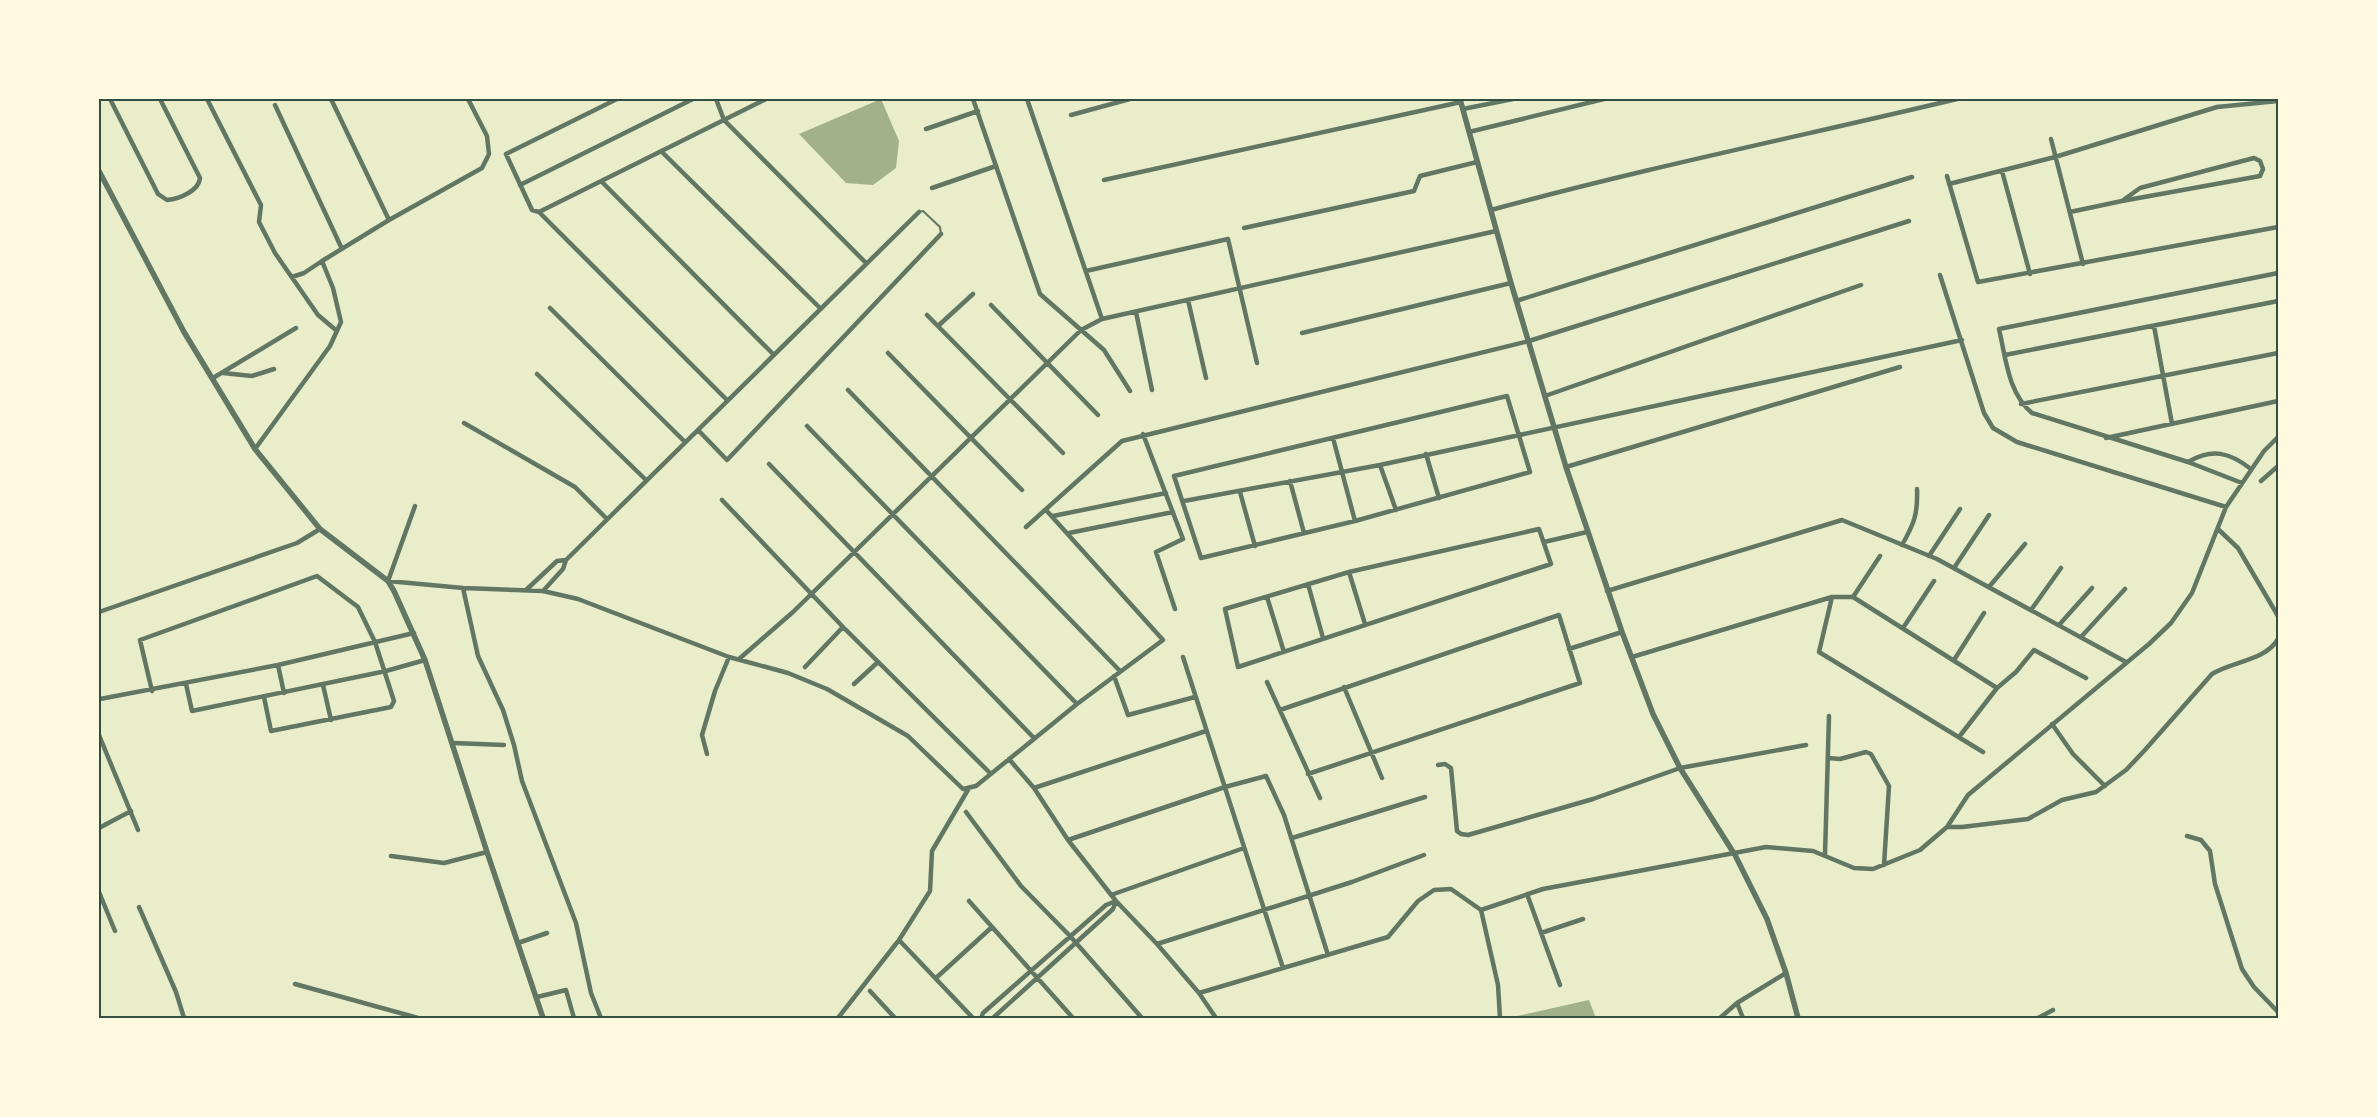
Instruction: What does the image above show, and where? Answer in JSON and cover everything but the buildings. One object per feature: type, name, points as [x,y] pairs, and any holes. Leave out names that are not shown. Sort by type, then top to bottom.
[{"type":"street","points":[[110,99],[158,194],[167,200],[181,197],[195,188],[200,178],[160,99]]},
{"type":"street","points":[[207,99],[261,205],[260,222],[275,254],[318,315],[337,331]]},
{"type":"street","points":[[331,99],[389,220]]},
{"type":"street","points":[[292,277],[304,273],[389,220],[482,168],[490,154],[487,136],[468,99]]},
{"type":"street","points":[[617,99],[506,154],[532,210],[540,212],[727,400]]},
{"type":"street","points":[[520,185],[693,99]]},
{"type":"street","points":[[716,99],[724,120],[866,263]]},
{"type":"street","points":[[540,212],[766,99]]},
{"type":"street","points":[[973,99],[1040,294],[1104,350],[1130,391]]},
{"type":"street","points":[[1027,99],[1102,319]]},
{"type":"street","points":[[1071,115],[1130,99]]},
{"type":"street","points":[[1463,109],[1513,99]]},
{"type":"street","points":[[1469,132],[1604,99]]},
{"type":"street","points":[[1491,210],[1720,152],[1853,124],[1957,99]]},
{"type":"street","points":[[1104,180],[1460,101],[1516,301],[1566,468],[1622,632],[1653,714],[1680,768],[1734,855],[1767,919],[1786,973],[1798,1018]]},
{"type":"street","points":[[1949,184],[2056,156],[2217,107],[2278,101]]},
{"type":"street","points":[[275,105],[342,249]]},
{"type":"street","points":[[926,129],[978,112]]},
{"type":"street","points":[[2051,138],[2083,264]]},
{"type":"street","points":[[662,152],[821,309]]},
{"type":"street","points":[[2070,212],[2260,176],[2263,169],[2260,161],[2254,158],[2140,188],[2122,201]]},
{"type":"street","points":[[1244,228],[1414,191],[1420,176],[1477,162]]},
{"type":"street","points":[[932,188],[996,166]]},
{"type":"street","points":[[99,171],[184,332],[255,449],[320,529],[388,581],[425,660],[543,1018]]},
{"type":"street","points":[[2002,171],[2030,274]]},
{"type":"street","points":[[1947,176],[1978,282],[2030,274],[2278,227]]},
{"type":"street","points":[[1516,301],[1912,177]]},
{"type":"street","points":[[602,182],[774,355]]},
{"type":"street","points":[[543,591],[563,569],[566,560],[919,212]]},
{"type":"street","points":[[1026,528],[1122,441],[1143,434],[1529,341],[1909,221]]},
{"type":"street","points":[[739,659],[811,594],[1081,330],[1102,319],[1496,231]]},
{"type":"street","points":[[698,430],[727,460],[941,234]]},
{"type":"street","points":[[1086,272],[1228,239],[1257,363]]},
{"type":"street","points":[[255,449],[330,346],[341,322],[333,288],[322,261]]},
{"type":"street","points":[[2242,483],[2188,462],[2032,414],[2021,404],[2013,389],[1999,329],[2278,273]]},
{"type":"street","points":[[1940,275],[1984,413],[1993,428],[2017,442],[2226,508]]},
{"type":"street","points":[[1302,333],[1511,283]]},
{"type":"street","points":[[1546,396],[1861,284]]},
{"type":"street","points":[[938,326],[973,294]]},
{"type":"street","points":[[1188,300],[1206,378]]},
{"type":"street","points":[[2005,355],[2278,300]]},
{"type":"street","points":[[991,304],[1049,362],[1098,415]]},
{"type":"street","points":[[550,308],[685,442]]},
{"type":"street","points":[[1136,312],[1152,390]]},
{"type":"street","points":[[927,315],[1063,453]]},
{"type":"street","points":[[2154,326],[2172,424]]},
{"type":"street","points":[[213,378],[296,328]]},
{"type":"street","points":[[1184,501],[1380,465],[1962,340]]},
{"type":"street","points":[[888,353],[1022,490]]},
{"type":"street","points":[[2021,404],[2278,353]]},
{"type":"street","points":[[1566,468],[1900,367]]},
{"type":"street","points":[[222,373],[252,376],[274,369]]},
{"type":"street","points":[[537,374],[646,480]]},
{"type":"street","points":[[848,390],[1120,671]]},
{"type":"street","points":[[1507,396],[1530,472],[1355,521],[1201,558],[1184,501],[1174,476],[1333,438],[1507,396]]},
{"type":"street","points":[[2105,438],[2278,401]]},
{"type":"street","points":[[464,423],[575,487],[607,519]]},
{"type":"street","points":[[807,426],[894,513],[1078,704]]},
{"type":"street","points":[[1143,434],[1183,539],[1156,552],[1175,609]]},
{"type":"street","points":[[1481,910],[1543,889],[1734,855],[1766,847],[1805,850],[1854,868],[1873,869],[1920,850],[1948,827],[1968,795],[2171,623],[2192,593],[2219,530],[2226,508],[2264,451],[2278,437]]},
{"type":"street","points":[[1333,438],[1355,521]]},
{"type":"street","points":[[2188,462],[2199,456],[2213,453],[2233,457],[2251,469]]},
{"type":"street","points":[[1426,454],[1439,498]]},
{"type":"street","points":[[769,464],[1034,738]]},
{"type":"street","points":[[1380,465],[1396,510]]},
{"type":"street","points":[[2261,481],[2278,466]]},
{"type":"street","points":[[1290,481],[1304,533]]},
{"type":"street","points":[[1902,545],[1914,523],[1917,511],[1917,489]]},
{"type":"street","points":[[1052,516],[1166,492]]},
{"type":"street","points":[[1240,492],[1255,546]]},
{"type":"street","points":[[722,500],[843,627],[991,774]]},
{"type":"street","points":[[388,581],[415,506]]},
{"type":"street","points":[[1929,556],[1960,509]]},
{"type":"street","points":[[388,581],[462,588],[543,591],[581,600],[729,657],[788,673],[827,689],[908,736],[964,789],[976,786],[1034,738],[1163,640],[1046,510]]},
{"type":"street","points":[[1069,534],[1173,512]]},
{"type":"street","points":[[1954,568],[1989,515]]},
{"type":"street","points":[[1607,591],[1842,520],[1954,568],[2126,662]]},
{"type":"street","points":[[99,612],[297,543],[320,529]]},
{"type":"street","points":[[1539,529],[1544,542],[1551,564],[1238,667],[1225,609],[1349,572],[1539,529]]},
{"type":"street","points":[[2219,530],[2238,548],[2278,616]]},
{"type":"street","points":[[1544,542],[1587,532]]},
{"type":"street","points":[[1989,587],[2025,544]]},
{"type":"street","points":[[1853,597],[1880,556]]},
{"type":"street","points":[[526,590],[557,561],[566,560]]},
{"type":"street","points":[[2031,610],[2061,568]]},
{"type":"street","points":[[1349,572],[1365,624]]},
{"type":"street","points":[[152,691],[140,640],[316,576],[358,607],[375,642],[386,671],[394,701],[391,707],[271,731],[264,697]]},
{"type":"street","points":[[1903,628],[1934,581]]},
{"type":"street","points":[[1308,584],[1323,638]]},
{"type":"street","points":[[462,588],[478,656],[503,710],[514,745],[522,781],[576,923],[591,993],[601,1018]]},
{"type":"street","points":[[2059,625],[2092,588]]},
{"type":"street","points":[[2081,637],[2125,589]]},
{"type":"street","points":[[1267,597],[1284,652]]},
{"type":"street","points":[[1832,597],[1819,652],[1983,752]]},
{"type":"street","points":[[1632,657],[1832,597],[1853,597],[1997,688]]},
{"type":"street","points":[[1954,660],[1984,613]]},
{"type":"street","points":[[1280,710],[1559,615],[1580,683],[1308,774]]},
{"type":"street","points":[[805,667],[843,627]]},
{"type":"street","points":[[1570,649],[1622,632]]},
{"type":"street","points":[[100,700],[278,665],[414,633]]},
{"type":"street","points":[[1948,827],[1962,828],[2028,819],[2062,800],[2081,797],[2105,786],[2144,751],[2212,674],[2221,668],[2264,654],[2274,646],[2278,639]]},
{"type":"street","points":[[1959,737],[1997,688],[2016,672],[2034,650],[2086,678]]},
{"type":"street","points":[[707,754],[702,735],[715,691],[729,657]]},
{"type":"street","points":[[1183,657],[1283,968]]},
{"type":"street","points":[[186,684],[192,711],[323,685],[425,660]]},
{"type":"street","points":[[854,684],[878,662]]},
{"type":"street","points":[[278,665],[284,693]]},
{"type":"street","points":[[1114,676],[1128,715],[1195,696]]},
{"type":"street","points":[[1267,682],[1320,798]]},
{"type":"street","points":[[323,685],[331,720]]},
{"type":"street","points":[[1344,687],[1382,778]]},
{"type":"street","points":[[1824,856],[1829,716]]},
{"type":"street","points":[[2052,724],[2073,754],[2105,786]]},
{"type":"street","points":[[1034,788],[1206,731]]},
{"type":"street","points":[[99,735],[100,745],[138,830]]},
{"type":"street","points":[[453,743],[504,745]]},
{"type":"street","points":[[1438,764],[1445,764],[1451,768],[1457,831],[1468,835],[1593,799],[1680,768],[1806,745]]},
{"type":"street","points":[[1828,758],[1840,759],[1866,752],[1871,754],[1888,782],[1884,866]]},
{"type":"street","points":[[1009,759],[1034,788],[1068,840],[1111,895],[1199,993],[1216,1018]]},
{"type":"street","points":[[1068,840],[1225,787],[1266,776],[1275,792],[1292,838],[1328,955]]},
{"type":"street","points":[[838,1018],[899,940],[930,891],[932,851],[969,788]]},
{"type":"street","points":[[1292,838],[1425,797]]},
{"type":"street","points":[[99,828],[131,811]]},
{"type":"street","points":[[966,812],[1021,886],[1077,943],[1142,1018]]},
{"type":"street","points":[[2187,836],[2201,840],[2210,851],[2215,884],[2242,969],[2254,987],[2278,1012]]},
{"type":"street","points":[[1111,895],[1244,848]]},
{"type":"street","points":[[391,856],[444,863],[487,852]]},
{"type":"street","points":[[1157,944],[1310,895],[1424,855]]},
{"type":"street","points":[[1199,993],[1388,936],[1418,901],[1434,890],[1450,889],[1481,910],[1498,985],[1500,1018]]},
{"type":"street","points":[[99,892],[116,931]]},
{"type":"street","points":[[1527,894],[1560,985]]},
{"type":"street","points":[[969,901],[1073,1018]]},
{"type":"street","points":[[981,1018],[983,1013],[1070,936],[1106,905],[1116,901]]},
{"type":"street","points":[[993,1018],[1113,910],[1116,901]]},
{"type":"street","points":[[139,907],[176,992],[184,1018]]},
{"type":"street","points":[[1541,933],[1583,919]]},
{"type":"street","points":[[936,978],[992,927]]},
{"type":"street","points":[[518,943],[547,932]]},
{"type":"street","points":[[899,940],[973,1018]]},
{"type":"street","points":[[1720,1018],[1738,1003],[1786,973]]},
{"type":"street","points":[[295,984],[418,1018]]},
{"type":"street","points":[[537,997],[566,990],[574,1018]]},
{"type":"street","points":[[870,990],[895,1018]]},
{"type":"street","points":[[1738,1003],[1743,1018]]},
{"type":"street","points":[[2038,1018],[2052,1010]]},
{"type":"lane","points":[[919,212],[924,211],[940,227],[941,234]]},
{"type":"shaded area","points":[[881,99],[899,141],[896,168],[873,185],[846,183],[799,134]]},
{"type":"shaded area","points":[[1589,1000],[1596,1018],[1518,1018],[1517,1016]]}]
